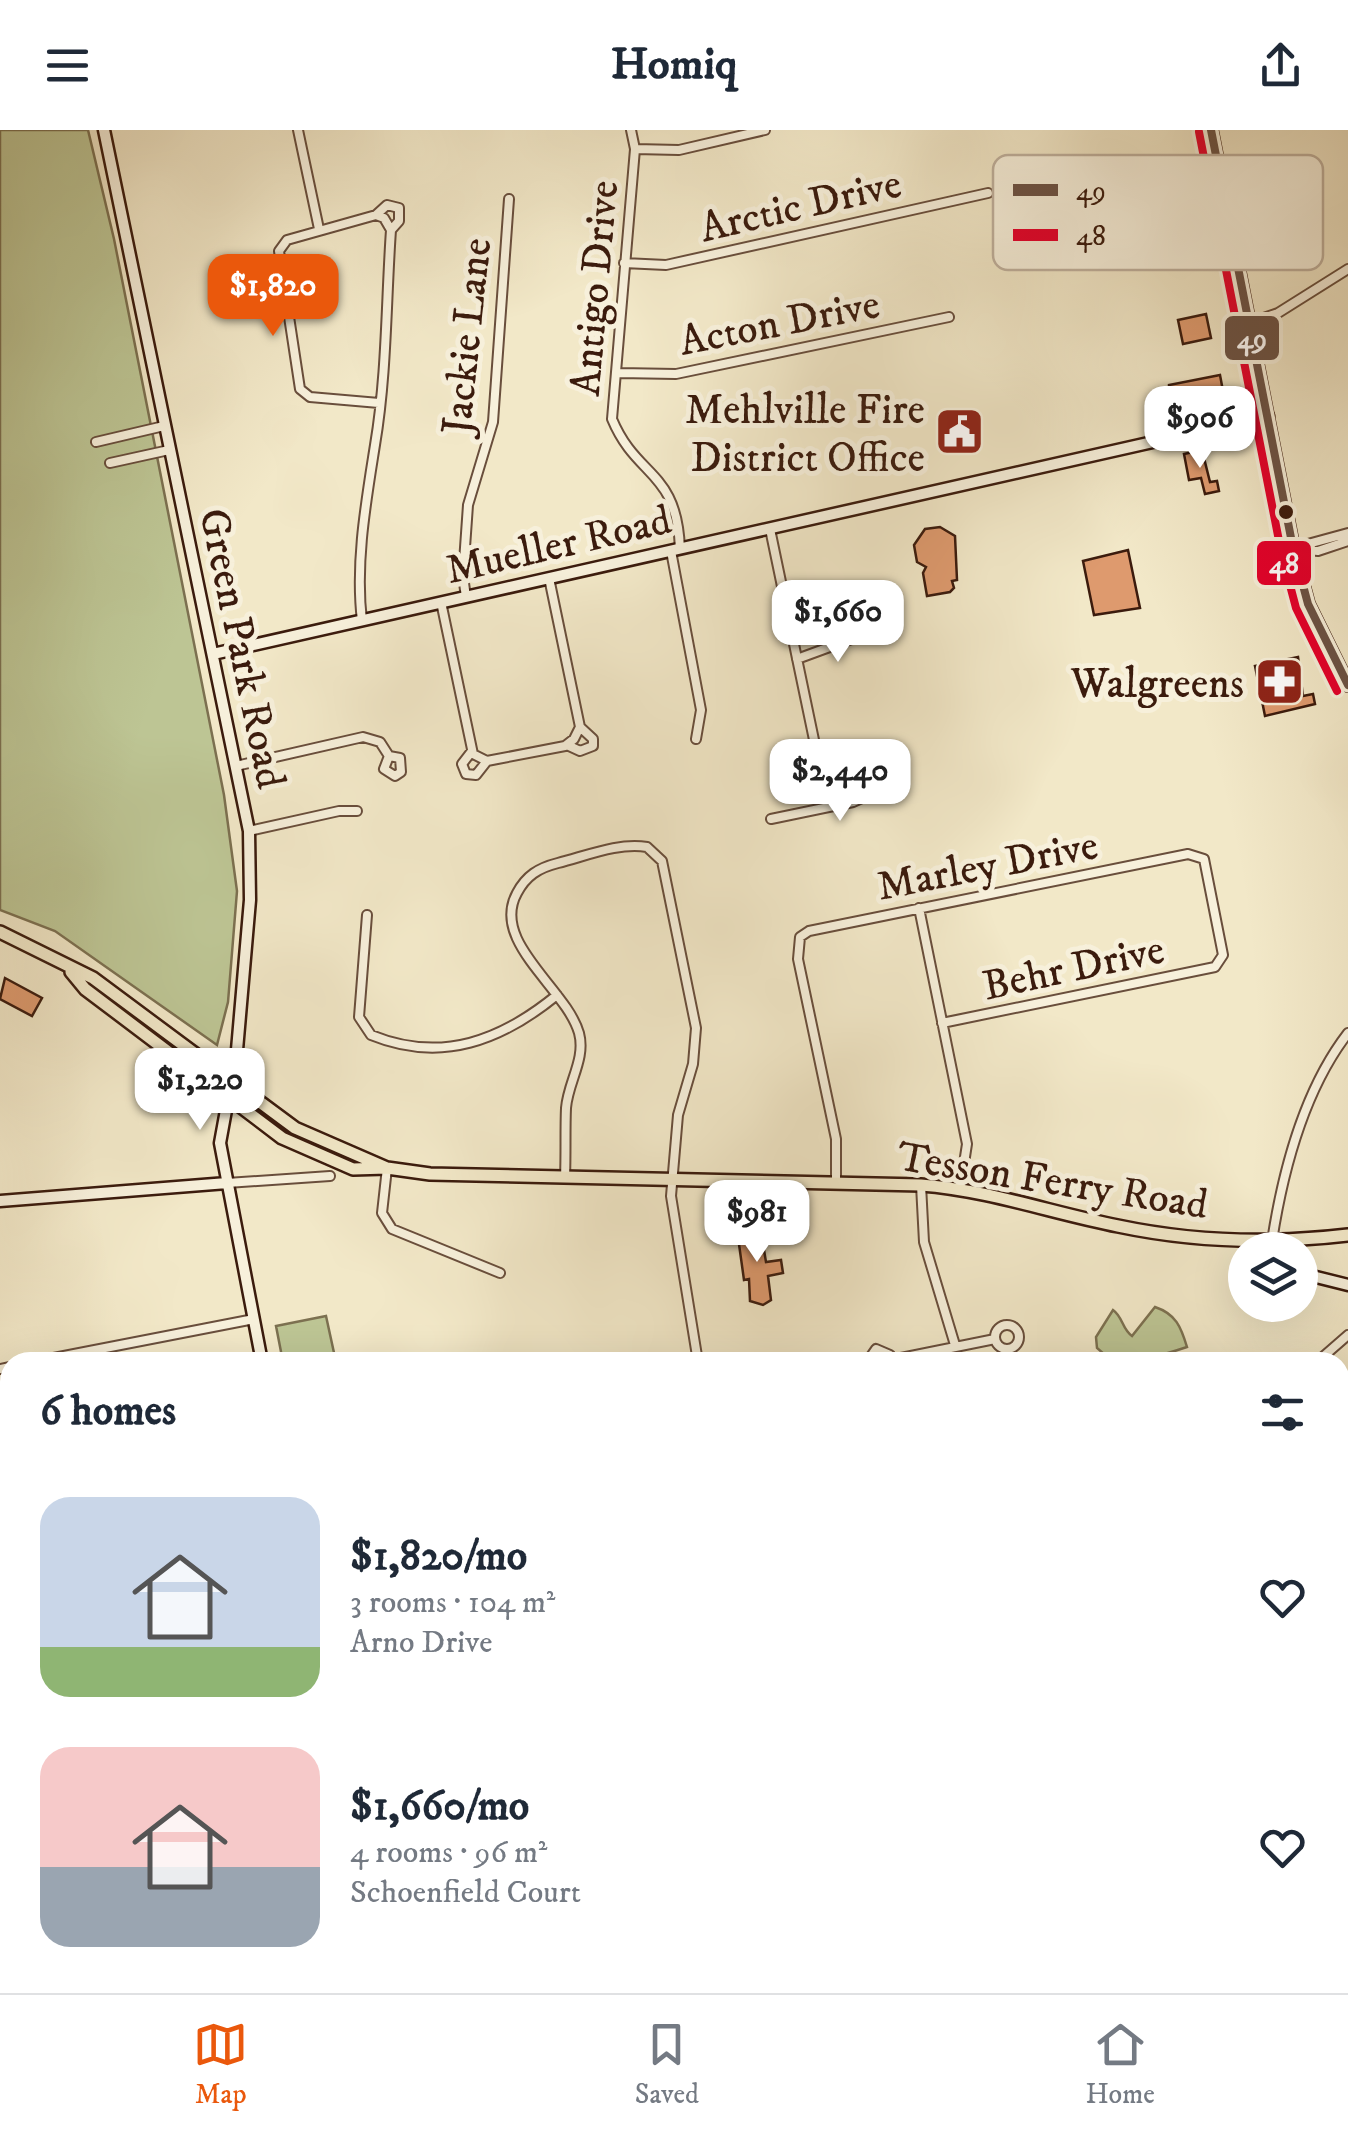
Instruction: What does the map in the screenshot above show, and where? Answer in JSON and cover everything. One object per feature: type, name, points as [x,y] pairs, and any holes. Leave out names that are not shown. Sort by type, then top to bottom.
[{"type":"main road","points":[[1210,130],[1215,155]]},
{"type":"main road","points":[[1238,270],[1293,548],[1308,604],[1348,685]]},
{"type":"main road","name":"Tesson Ferry Road","points":[[0,932],[68,969],[93,978],[295,1128],[387,1168],[430,1174],[921,1185],[960,1190],[1156,1234],[1228,1241]]},
{"type":"main road","name":"Tesson Ferry Road","points":[[68,969],[84,989],[229,1102],[282,1138],[315,1156],[363,1172],[387,1168]]},
{"type":"main road","name":"Tesson Ferry Road","points":[[1318,1239],[1348,1235]]},
{"type":"street","name":"Green Park Road","points":[[104,130],[249,832],[250,888],[237,1050],[220,1136],[260,1352]]},
{"type":"street","points":[[298,130],[319,229]]},
{"type":"street","name":"Antigo Drive","points":[[631,130],[635,149],[619,373],[612,420],[622,442],[665,485],[675,506],[675,550],[700,710],[696,739]]},
{"type":"street","points":[[635,149],[679,150],[764,130]]},
{"type":"street","name":"Arctic Drive","points":[[624,263],[666,264],[988,193]]},
{"type":"street","name":"Jackie Lane","points":[[466,597],[468,506],[493,422],[509,198]]},
{"type":"street","points":[[379,403],[310,397],[300,389],[279,247],[287,240],[319,229],[376,216],[387,205],[399,208],[399,220],[391,230]]},
{"type":"street","points":[[362,620],[359,598],[368,480],[379,403],[391,230],[390,224],[376,216]]},
{"type":"street","points":[[1249,322],[1278,314],[1348,269]]},
{"type":"street","name":"Acton Drive","points":[[619,373],[676,374],[949,318]]},
{"type":"street","name":"Mueller Road","points":[[213,654],[1268,416]]},
{"type":"street","points":[[96,442],[164,426]]},
{"type":"street","points":[[110,464],[170,450]]},
{"type":"street","points":[[770,529],[828,808]]},
{"type":"street","points":[[1293,548],[1348,533]]},
{"type":"street","points":[[1293,548],[1318,551],[1348,541]]},
{"type":"street","points":[[549,578],[580,727],[593,740],[593,746],[580,751],[571,742]]},
{"type":"street","points":[[441,602],[474,754]]},
{"type":"street","points":[[796,658],[865,634]]},
{"type":"street","points":[[474,754],[462,764],[466,774],[476,775],[488,761],[571,742],[580,727]]},
{"type":"street","points":[[236,766],[362,736],[380,742],[388,756]]},
{"type":"street","points":[[474,754],[488,761]]},
{"type":"street","points":[[771,819],[865,798],[893,784]]},
{"type":"street","points":[[249,832],[340,811],[357,811]]},
{"type":"street","points":[[566,1177],[566,1106],[581,1046],[574,1019],[514,935],[513,900],[526,878],[547,866],[635,845],[655,850],[662,860],[696,1028],[694,1064],[678,1115],[671,1196],[696,1352]]},
{"type":"street","name":"Marley Drive","points":[[836,1181],[836,1139],[798,959],[800,938],[809,931],[1188,854],[1204,860],[1223,955],[1215,967]]},
{"type":"street","points":[[919,908],[967,1144],[960,1190]]},
{"type":"street","points":[[367,915],[359,1017],[371,1035],[414,1047],[460,1047],[508,1030],[558,994]]},
{"type":"street","name":"Behr Drive","points":[[942,1023],[1215,967]]},
{"type":"street","points":[[1275,1232],[1307,1106],[1322,1071],[1348,1033]]},
{"type":"street","points":[[210,1067],[225,1062],[237,1050]]},
{"type":"street","points":[[387,1168],[382,1212],[392,1229],[500,1273]]},
{"type":"street","points":[[0,1202],[330,1176]]},
{"type":"street","points":[[921,1185],[924,1242],[955,1345]]},
{"type":"street","points":[[1318,1278],[1348,1285]]},
{"type":"street","points":[[84,1352],[254,1319]]},
{"type":"street","points":[[1328,1352],[1348,1335]]},
{"type":"street","points":[[927,1352],[995,1338]]},
{"type":"green space","points":[[0,130],[88,130],[114,239],[224,795],[237,891],[228,1002],[217,1045],[55,931],[0,910]]},
{"type":"green space","points":[[1155,1307],[1177,1322],[1187,1347],[1171,1352],[1102,1352],[1097,1348],[1096,1337],[1113,1310],[1132,1336]]},
{"type":"green space","points":[[326,1316],[334,1352],[281,1352],[276,1326]]},
{"type":"building","points":[[1206,314],[1211,338],[1183,344],[1178,320]]},
{"type":"building","points":[[1220,375],[1223,391],[1174,402],[1173,397],[1169,398],[1169,385]]},
{"type":"building","points":[[1202,450],[1210,482],[1217,481],[1219,491],[1205,494],[1201,478],[1189,480],[1184,454]]},
{"type":"building","points":[[940,527],[955,536],[957,580],[952,581],[954,588],[950,592],[927,596],[923,573],[926,567],[917,562],[914,545],[925,529]]},
{"type":"building","points":[[1128,550],[1140,608],[1094,615],[1083,561]]},
{"type":"building","name":"Walgreens","points":[[1298,657],[1303,696],[1313,694],[1315,704],[1265,716],[1255,666]]},
{"type":"building","points":[[5,978],[42,998],[32,1016],[0,999]]},
{"type":"building","points":[[748,1223],[753,1223],[754,1231],[761,1232],[766,1262],[781,1260],[783,1273],[768,1276],[771,1300],[763,1305],[750,1301],[749,1279],[744,1280],[738,1237]]},
{"type":"transit line","name":"49","points":[[1211,130],[1216,155]]},
{"type":"transit line","name":"48","points":[[1199,132],[1204,155]]},
{"type":"transit line","name":"48","points":[[1226,270],[1281,551],[1296,608],[1337,691]]},
{"type":"transit line","name":"49","points":[[1238,270],[1293,548],[1308,604],[1348,685]]},
{"type":"place","name":"Mehlville Fire District Office","points":[[960,432]]},
{"type":"place","name":"Walgreens","points":[[1279,682]]}]
